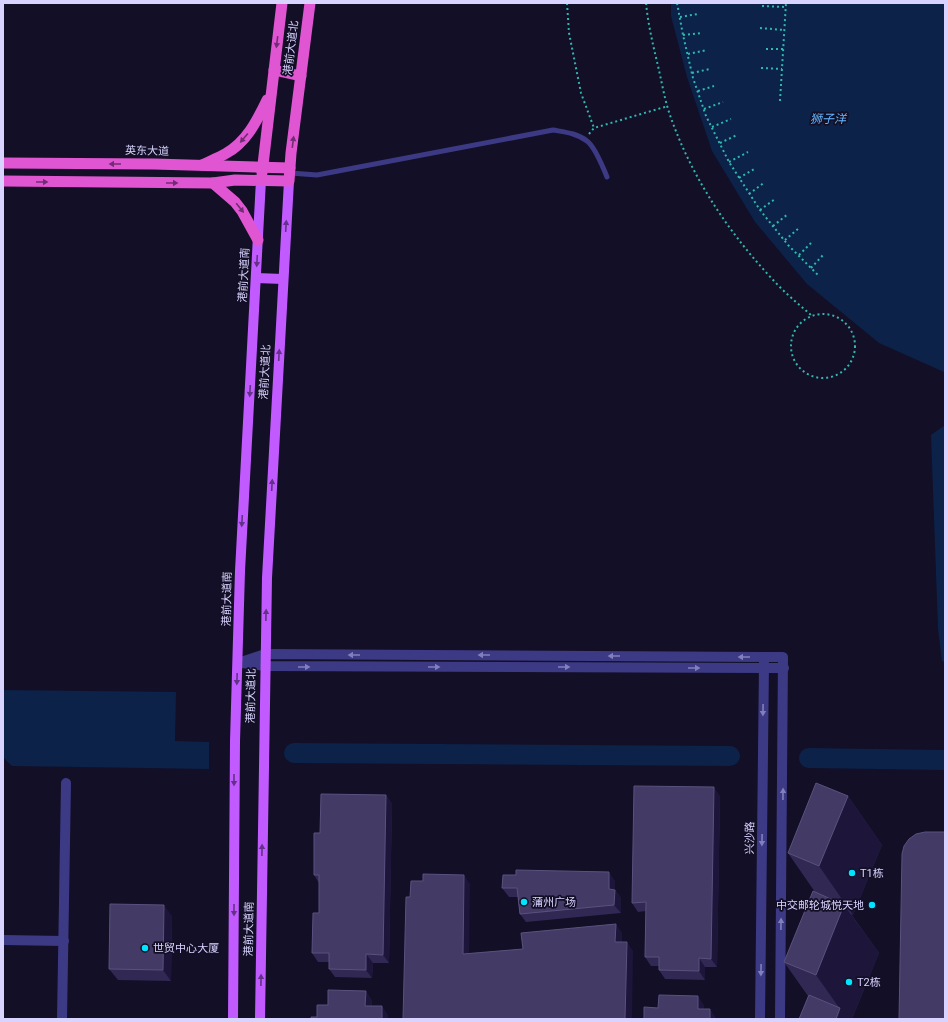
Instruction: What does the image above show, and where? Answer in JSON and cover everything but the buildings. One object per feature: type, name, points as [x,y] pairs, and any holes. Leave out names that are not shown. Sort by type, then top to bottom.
[{"type":"highway","name":"港前大道北","points":[[261,180],[282,3]]},
{"type":"highway","name":"港前大道北","points":[[290,174],[310,3]]},
{"type":"highway","points":[[274,70],[301,76]]},
{"type":"highway","points":[[200,166],[226,154],[239,144],[256,123],[271,93]]},
{"type":"highway","name":"英东大道","points":[[3,163],[154,164],[263,167],[290,174]]},
{"type":"highway","points":[[3,181],[213,183],[235,180],[261,180],[290,174]]},
{"type":"highway","points":[[213,183],[235,202],[242,211],[258,240]]},
{"type":"main road","name":"港前大道北","points":[[264,743],[267,578],[290,174]]},
{"type":"main road","name":"港前大道南","points":[[233,1019],[235,741],[240,571],[261,180]]},
{"type":"main road","points":[[256,278],[283,280]]},
{"type":"main road","name":"港前大道南","points":[[260,1019],[264,743]]},
{"type":"street","points":[[238,663],[265,654],[783,657],[780,1019]]},
{"type":"street","name":"兴沙路","points":[[760,1019],[764,657]]},
{"type":"street","points":[[238,663],[265,666],[784,668]]},
{"type":"street","points":[[62,1019],[66,783]]},
{"type":"street","points":[[3,940],[64,940]]},
{"type":"lane","points":[[290,174],[317,175],[553,130],[570,133],[587,141],[596,154],[607,177]]},
{"type":"path","points":[[567,3],[569,33],[581,93],[594,128]]},
{"type":"path","points":[[646,3],[653,44],[668,106],[683,148],[714,206],[736,238],[777,284],[812,316]]},
{"type":"path","points":[[677,3],[692,73],[704,109],[729,162],[760,210],[799,256],[818,275]]},
{"type":"path","points":[[780,101],[786,3]]},
{"type":"path","points":[[762,6],[786,7]]},
{"type":"path","points":[[680,17],[698,14]]},
{"type":"path","points":[[760,28],[784,30]]},
{"type":"path","points":[[683,35],[702,33]]},
{"type":"path","points":[[766,49],[783,49]]},
{"type":"path","points":[[688,54],[707,50]]},
{"type":"path","points":[[762,68],[782,69]]},
{"type":"path","points":[[692,73],[710,69]]},
{"type":"path","points":[[698,91],[714,86]]},
{"type":"path","points":[[704,109],[723,102]]},
{"type":"path","points":[[584,139],[594,128],[668,106]]},
{"type":"path","points":[[712,127],[731,119]]},
{"type":"path","points":[[720,143],[737,135]]},
{"type":"path","points":[[729,162],[748,152]]},
{"type":"path","points":[[739,178],[756,168]]},
{"type":"path","points":[[749,194],[765,182]]},
{"type":"path","points":[[760,210],[775,199]]},
{"type":"path","points":[[773,226],[788,214]]},
{"type":"path","points":[[785,240],[799,228]]},
{"type":"path","points":[[799,256],[812,242]]},
{"type":"path","points":[[811,268],[824,254]]},
{"type":"path","points":[[824,314],[835,316],[844,321],[851,329],[855,340],[856,351],[846,370],[836,376],[826,379],[814,378],[804,373],[797,366],[792,356],[792,336],[797,327],[805,319],[812,316],[824,314]]},
{"type":"water","name":"狮子洋","points":[[671,3],[945,3],[944,372],[879,343],[807,284],[755,222],[712,151],[687,77],[671,16]]},
{"type":"water","points":[[945,425],[945,662],[942,661],[938,629],[931,435]]},
{"type":"water","points":[[3,690],[176,692],[175,741],[209,742],[209,769],[12,766],[3,757]]},
{"type":"waterway","points":[[294,753],[730,756]]},
{"type":"waterway","points":[[809,758],[945,760]]},
{"type":"place","name":"T1栋","points":[[852,873]]},
{"type":"place","name":"蒲州广场","points":[[524,902]]},
{"type":"place","name":"中交邮轮城悦天地","points":[[872,905]]},
{"type":"place","name":"世贸中心大厦","points":[[145,948]]},
{"type":"place","name":"T2栋","points":[[849,982]]}]
